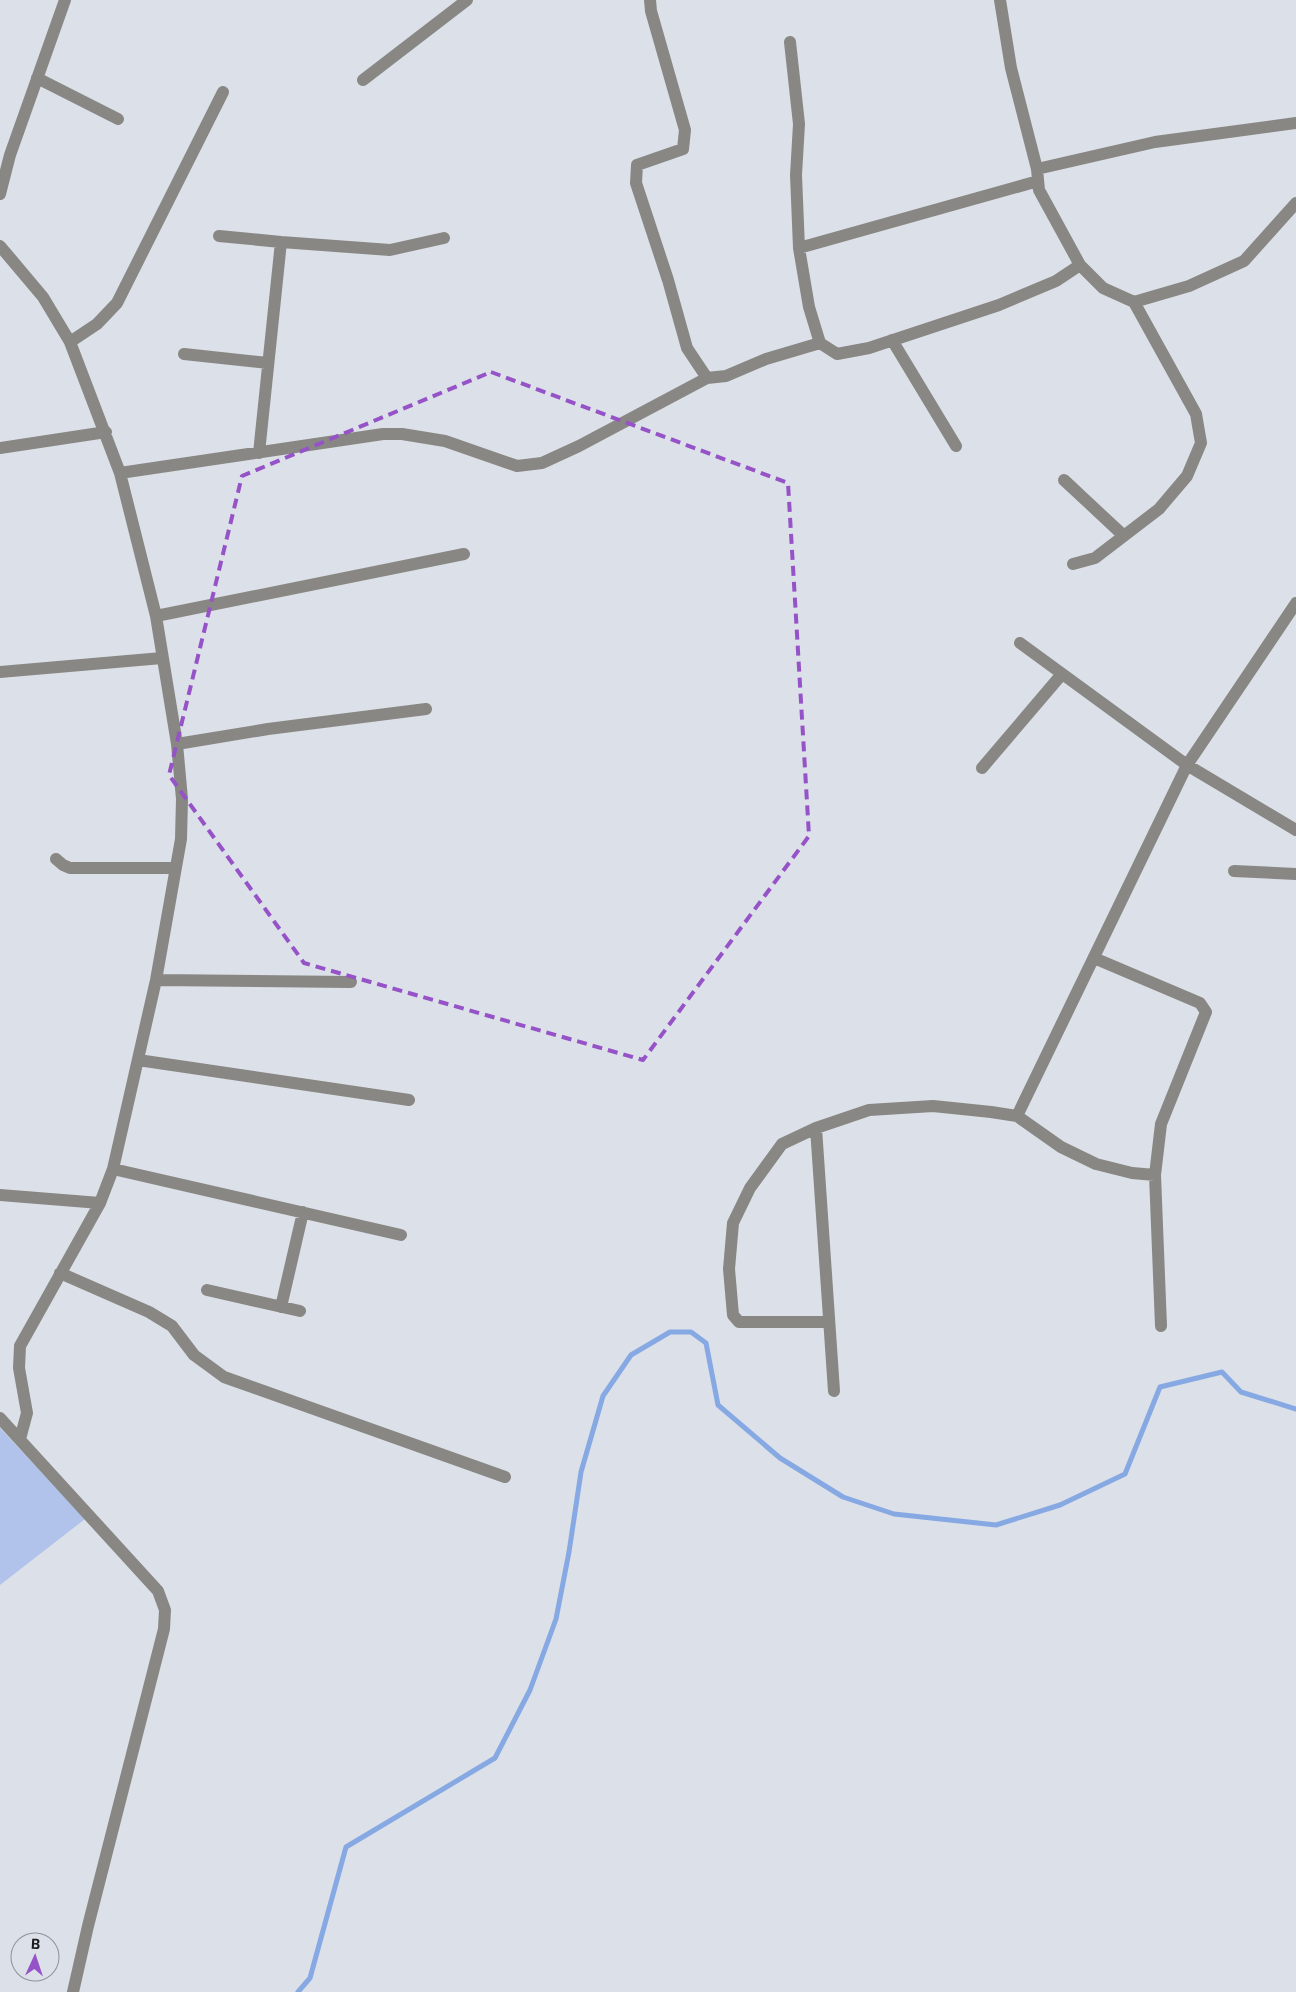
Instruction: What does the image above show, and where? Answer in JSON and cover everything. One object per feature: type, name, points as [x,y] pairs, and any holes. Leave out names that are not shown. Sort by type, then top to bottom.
[{"type":"street","points":[[0,194],[10,155],[65,0]]},
{"type":"street","points":[[363,80],[467,0]]},
{"type":"street","points":[[650,0],[651,11],[685,130],[682,149],[637,164],[636,183],[668,280],[687,348],[707,378]]},
{"type":"street","points":[[1000,0],[1011,68],[1040,190],[1080,265],[1103,288],[1134,302],[1196,414],[1201,443],[1187,476],[1158,509],[1096,558],[1073,564]]},
{"type":"street","points":[[790,42],[799,124],[796,176],[799,248],[809,307],[820,343],[837,354],[869,348],[999,305],[1056,281],[1080,265]]},
{"type":"street","points":[[37,78],[118,119]]},
{"type":"street","points":[[70,342],[97,324],[117,303],[223,92]]},
{"type":"street","points":[[799,248],[1037,175],[1155,142],[1296,122]]},
{"type":"street","points":[[1134,302],[1189,286],[1244,261],[1296,203]]},
{"type":"street","points":[[219,236],[390,250],[444,238]]},
{"type":"street","points":[[259,453],[282,242]]},
{"type":"street","points":[[0,246],[6,261],[43,297],[70,342],[106,432],[120,473],[156,616],[177,744],[182,798],[181,839],[156,980],[113,1169],[100,1203],[20,1346],[19,1368],[27,1414],[20,1439]]},
{"type":"street","points":[[892,340],[956,446]]},
{"type":"street","points":[[120,473],[383,434],[402,434],[445,441],[517,466],[542,462],[579,446],[707,378],[726,376],[766,359],[820,343]]},
{"type":"street","points":[[184,354],[268,363]]},
{"type":"street","points":[[0,448],[106,432]]},
{"type":"street","points":[[1064,480],[1124,536]]},
{"type":"street","points":[[156,616],[464,554]]},
{"type":"street","points":[[1017,1116],[1187,765],[1296,603]]},
{"type":"street","points":[[1020,643],[1187,765],[1296,830]]},
{"type":"street","points":[[0,672],[162,658]]},
{"type":"street","points":[[982,768],[1062,674]]},
{"type":"street","points":[[177,744],[268,729],[426,709]]},
{"type":"street","points":[[56,859],[63,866],[70,868],[175,868]]},
{"type":"street","points":[[1234,871],[1296,874]]},
{"type":"street","points":[[1094,958],[1200,1003],[1206,1012],[1161,1124],[1154,1175],[1161,1326]]},
{"type":"street","points":[[156,980],[351,982]]},
{"type":"street","points":[[138,1060],[409,1100]]},
{"type":"street","points":[[829,1322],[738,1322],[732,1315],[728,1269],[733,1223],[750,1188],[782,1144],[816,1128],[869,1110],[933,1106],[1017,1116],[1060,1147],[1096,1164],[1132,1173],[1154,1175]]},
{"type":"street","points":[[816,1128],[834,1391]]},
{"type":"street","points":[[113,1169],[401,1235]]},
{"type":"street","points":[[0,1195],[100,1203]]},
{"type":"street","points":[[281,1307],[303,1212]]},
{"type":"street","points":[[60,1273],[149,1312],[172,1326],[194,1355],[224,1377],[505,1477]]},
{"type":"street","points":[[207,1290],[300,1311]]},
{"type":"street","points":[[0,1418],[158,1591],[166,1610],[164,1629],[73,1992]]},
{"type":"highlighted area","points":[[491,372],[788,483],[809,836],[643,1060],[304,963],[169,775],[242,476]]},
{"type":"shaded area","points":[[0,1428],[85,1519],[0,1585]]},
{"type":"waterway","points":[[298,1992],[310,1978],[346,1847],[495,1758],[530,1690],[556,1619],[569,1552],[581,1472],[603,1396],[631,1355],[670,1332],[691,1332],[706,1343],[718,1405],[780,1458],[843,1497],[894,1514],[996,1525],[1060,1505],[1125,1474],[1160,1387],[1222,1372],[1241,1392],[1296,1409]]}]
